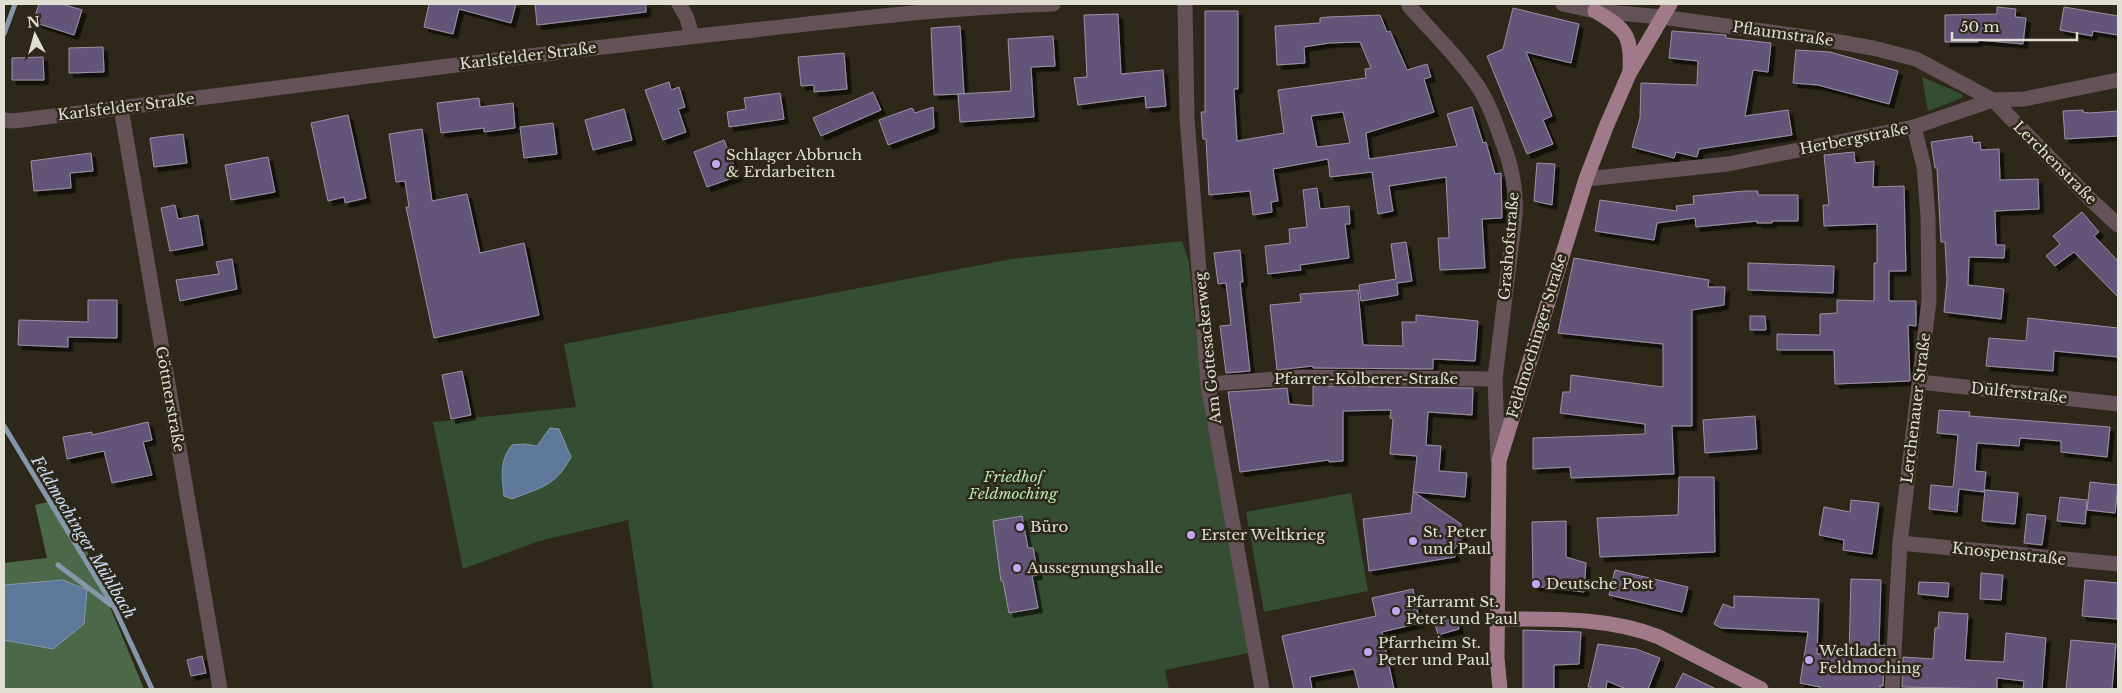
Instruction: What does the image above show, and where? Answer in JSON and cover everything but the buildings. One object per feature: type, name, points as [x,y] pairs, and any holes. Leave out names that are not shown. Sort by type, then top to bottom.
[{"type":"main road","name":"Feldmochinger Straße","points":[[1500,689],[1497,658],[1498,461],[1586,180],[1629,74],[1666,10]]},
{"type":"main road","points":[[1595,11],[1622,28],[1629,44],[1629,74]]},
{"type":"main road","points":[[1498,619],[1594,622],[1642,630],[1761,689]]},
{"type":"street","points":[[679,4],[687,18],[692,36]]},
{"type":"street","name":"Karlsfelder Straße","points":[[4,120],[121,108],[692,36],[874,16],[1053,4]]},
{"type":"street","name":"Am Gottesackerweg","points":[[1185,4],[1187,118],[1208,384],[1262,689]]},
{"type":"street","name":"Grashofstraße","points":[[1409,4],[1457,58],[1480,90],[1494,120],[1514,177],[1515,216],[1495,380],[1498,461]]},
{"type":"street","name":"Pflaumstraße","points":[[1563,4],[1595,11],[1666,10],[1873,48],[1916,59],[1992,100]]},
{"type":"street","name":"Herbergstraße","points":[[1586,180],[1728,164],[1914,127],[1992,100],[2024,99],[2118,80]]},
{"type":"street","name":"Lerchenstraße","points":[[1992,100],[2118,225]]},
{"type":"street","name":"Göttnerstraße","points":[[121,108],[220,689]]},
{"type":"street","name":"Lerchenauer Straße","points":[[1892,689],[1900,543],[1929,300],[1924,167],[1914,127]]},
{"type":"street","name":"Pfarrer-Kolberer-Straße","points":[[1208,384],[1304,377],[1495,380]]},
{"type":"street","name":"Dülferstraße","points":[[1920,382],[2118,404]]},
{"type":"street","name":"Knospenstraße","points":[[1900,543],[2118,564]]},
{"type":"green space","points":[[1922,77],[1962,94],[1962,98],[1928,111]]},
{"type":"green space","name":"Friedhof Feldmoching","points":[[1182,241],[1189,262],[1202,390],[1249,653],[1165,670],[1169,689],[653,689],[628,520],[539,541],[463,569],[433,422],[576,407],[564,344],[1012,259]]},
{"type":"green space","points":[[1351,493],[1368,591],[1264,612],[1246,512]]},
{"type":"green space","points":[[65,498],[144,689],[4,689],[4,563],[47,558],[35,505]]},
{"type":"water","points":[[550,428],[559,429],[571,457],[565,467],[559,475],[546,485],[512,499],[504,496],[502,469],[505,457],[512,445],[525,444],[537,446]]},
{"type":"water","points":[[63,580],[87,590],[84,624],[53,649],[4,640],[4,585]]},
{"type":"waterway","name":"Feldmochinger Mühlbach","points":[[4,34],[15,4]]},
{"type":"waterway","name":"Feldmochinger Mühlbach","points":[[4,426],[115,609],[152,689]]},
{"type":"waterway","points":[[58,565],[111,605]]},
{"type":"place","name":"Schlager Abbruch & Erdarbeiten","points":[[716,164]]},
{"type":"place","name":"Büro","points":[[1020,527]]},
{"type":"place","name":"Erster Weltkrieg","points":[[1191,535]]},
{"type":"place","name":"St. Peter und Paul","points":[[1413,541]]},
{"type":"place","name":"Aussegnungshalle","points":[[1017,568]]},
{"type":"place","name":"Deutsche Post","points":[[1536,584]]},
{"type":"place","name":"Pfarramt St. Peter und Paul","points":[[1396,611]]},
{"type":"place","name":"Pfarrheim St. Peter und Paul","points":[[1368,652]]},
{"type":"place","name":"Weltladen Feldmoching","points":[[1809,660]]}]
